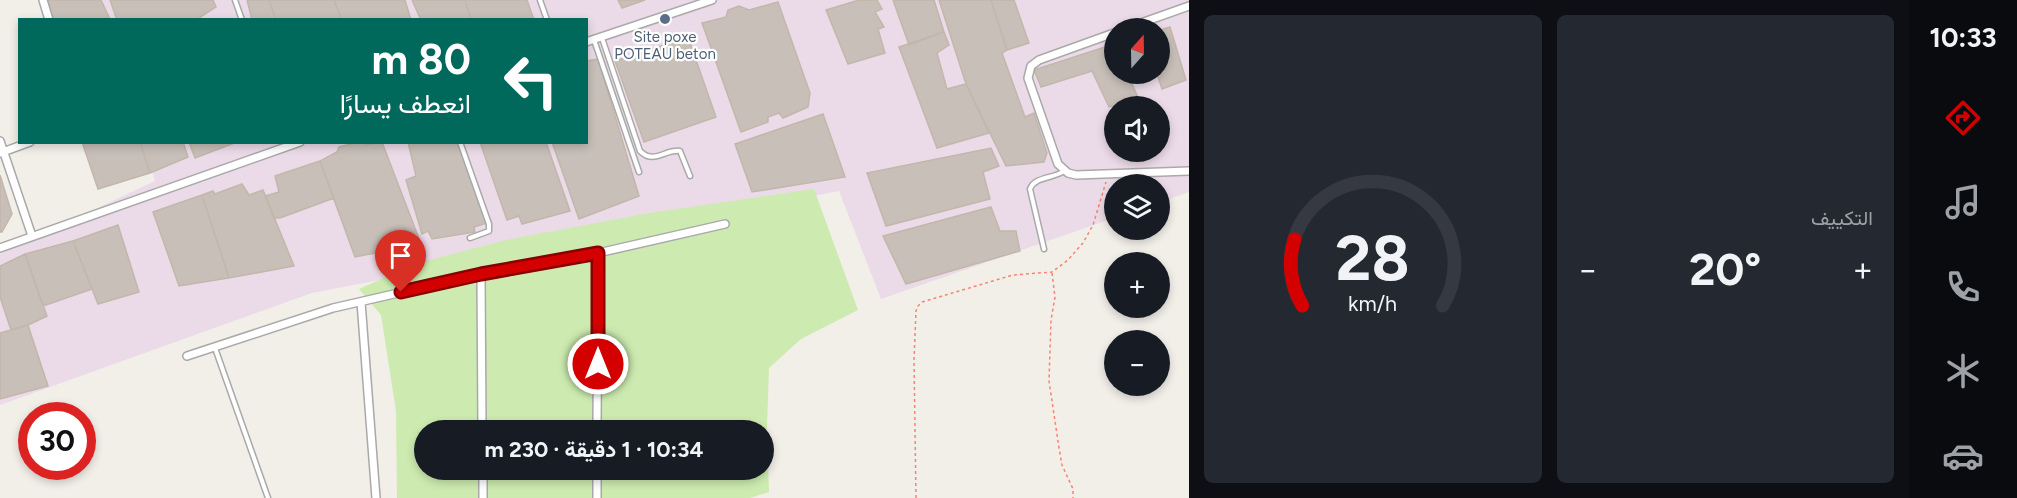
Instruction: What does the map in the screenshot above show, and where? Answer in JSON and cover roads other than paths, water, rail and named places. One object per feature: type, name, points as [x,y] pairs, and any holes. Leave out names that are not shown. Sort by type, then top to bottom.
[{"type":"street","points":[[43,0],[49,18]]},
{"type":"street","points":[[590,41],[712,0]]},
{"type":"street","points":[[1155,18],[1189,6]]},
{"type":"street","points":[[1104,37],[1039,60],[1030,69],[1028,78],[1056,161],[1064,171],[1077,175],[1189,171]]},
{"type":"street","points":[[0,141],[32,236]]},
{"type":"street","points":[[2,152],[24,144]]},
{"type":"street","points":[[0,248],[287,145]]},
{"type":"street","points":[[187,356],[333,308],[481,274],[598,253],[725,224]]},
{"type":"street","points":[[597,420],[598,253]]},
{"type":"street","points":[[481,274],[482,420]]},
{"type":"street","points":[[361,302],[376,498]]},
{"type":"street","points":[[483,480],[483,498]]},
{"type":"street","points":[[597,480],[597,498]]},
{"type":"lane","points":[[235,0],[241,18]]},
{"type":"lane","points":[[540,0],[546,18]]},
{"type":"lane","points":[[602,37],[640,151],[654,158],[675,150],[680,151],[690,176]]},
{"type":"lane","points":[[590,41],[639,172]]},
{"type":"lane","points":[[461,144],[489,224],[489,231],[470,238]]},
{"type":"lane","points":[[1044,249],[1030,189],[1036,181],[1056,176],[1064,171]]},
{"type":"lane","points":[[215,347],[268,498]]},
{"type":"place","name":"Site poxe POTEAU beton","points":[[665,19]]}]
